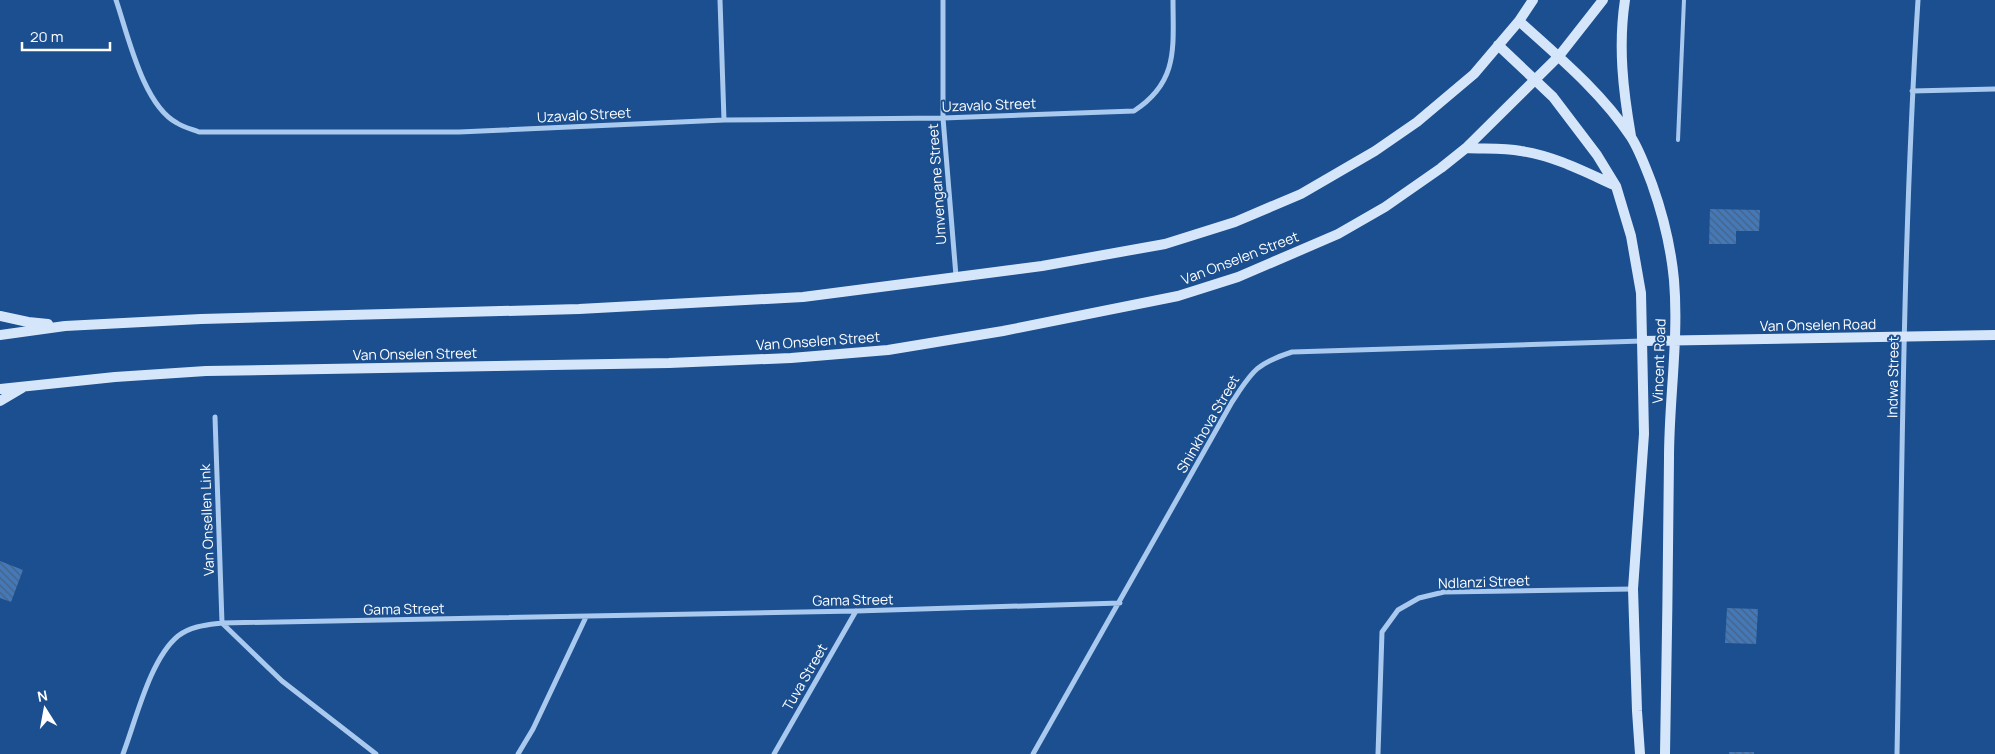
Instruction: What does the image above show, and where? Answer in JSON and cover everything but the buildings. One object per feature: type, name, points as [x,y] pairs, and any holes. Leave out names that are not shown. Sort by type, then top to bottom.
[{"type":"main road","points":[[0,335],[65,326],[211,319],[598,308],[803,296],[1042,266],[1166,244],[1235,222],[1301,194],[1375,151],[1417,122],[1467,80],[1519,21],[1534,0]]},
{"type":"main road","name":"Van Onselen Street","points":[[0,389],[116,377],[206,371],[668,363],[791,358],[888,350],[993,333],[1178,296],[1246,274],[1338,234],[1385,206],[1442,168],[1466,148],[1559,56],[1603,0]]},
{"type":"main road","points":[[1625,0],[1621,41],[1622,74],[1632,138]]},
{"type":"main road","name":"Vincent Road","points":[[1519,21],[1559,56],[1597,94],[1632,138],[1660,207],[1668,242],[1674,281],[1675,340],[1669,448],[1665,754]]},
{"type":"main road","name":"Vincent Road","points":[[1498,45],[1536,80],[1573,121],[1597,155],[1616,186],[1631,236],[1638,270],[1641,293],[1644,434],[1633,589],[1640,754]]},
{"type":"main road","points":[[1466,148],[1520,150],[1544,156],[1616,186]]},
{"type":"main road","points":[[0,316],[28,322],[65,326]]},
{"type":"main road","name":"Van Onselen Road","points":[[1642,341],[1995,335]]},
{"type":"main road","points":[[0,401],[25,386]]},
{"type":"street","name":"Uzavalo Street","points":[[116,0],[148,91],[162,112],[176,123],[198,132],[459,132],[724,120],[943,118],[1134,111],[1150,101],[1162,86],[1170,66],[1173,50],[1173,0]]},
{"type":"street","points":[[720,0],[724,120]]},
{"type":"street","name":"Umvengane Street","points":[[943,0],[943,118],[956,276]]},
{"type":"street","name":"Indwa Street","points":[[1897,754],[1905,337],[1912,91],[1918,0]]},
{"type":"street","points":[[1912,91],[1995,89]]},
{"type":"street","name":"Shinkhova Street","points":[[1033,754],[1232,402],[1254,369],[1273,358],[1292,352],[1642,341]]},
{"type":"street","name":"Van Onsellen Link","points":[[216,417],[222,623]]},
{"type":"street","name":"Ndlanzi Street","points":[[1378,754],[1382,632],[1398,610],[1419,598],[1444,592],[1633,589]]},
{"type":"street","name":"Gama Street","points":[[123,754],[154,668],[167,649],[178,637],[190,629],[222,623],[856,611],[1120,603]]},
{"type":"street","name":"Tuva Street","points":[[774,754],[856,611]]},
{"type":"street","points":[[518,754],[533,729],[586,617]]},
{"type":"street","points":[[222,623],[282,681],[376,754]]},
{"type":"lane","points":[[1678,140],[1684,0]]}]
